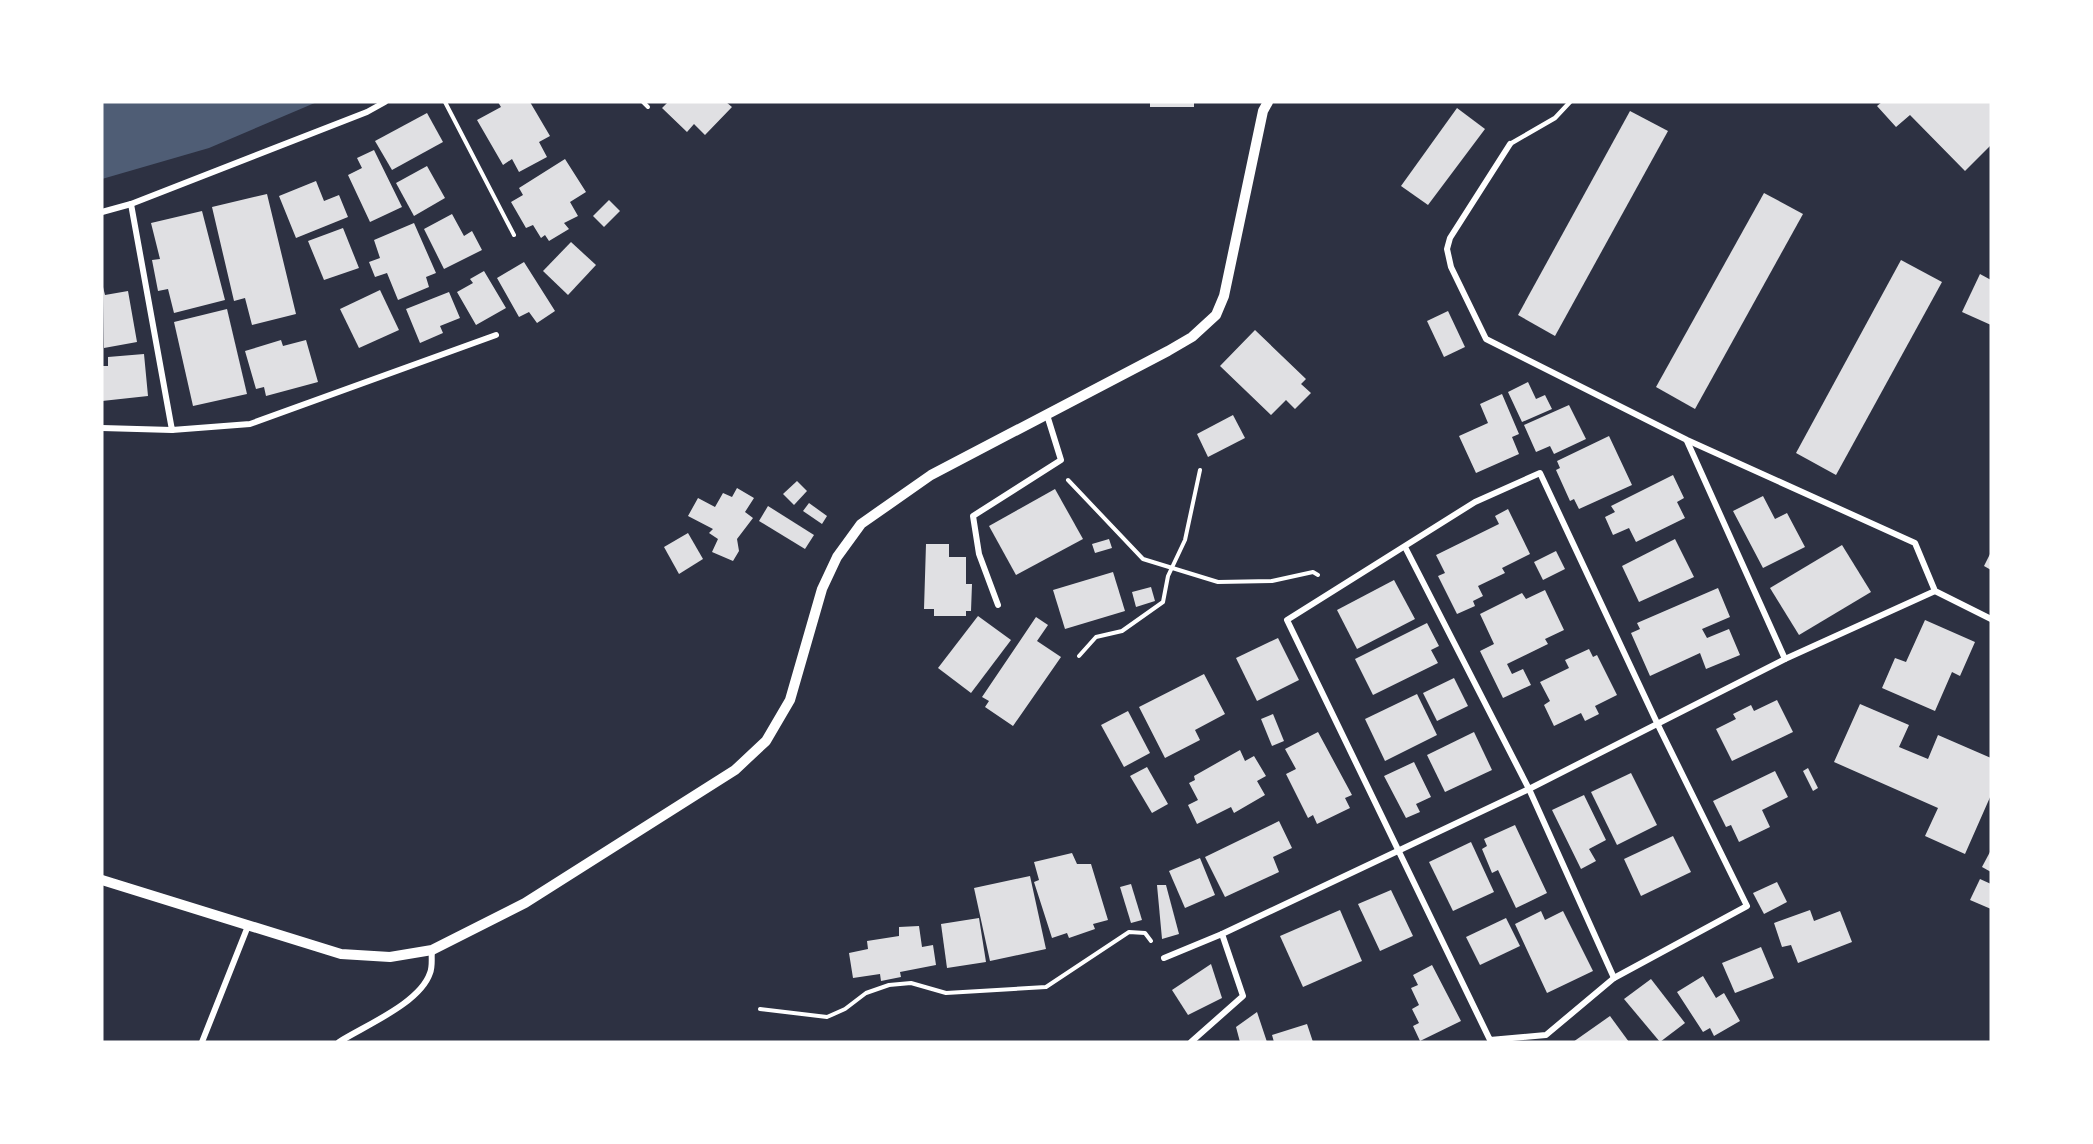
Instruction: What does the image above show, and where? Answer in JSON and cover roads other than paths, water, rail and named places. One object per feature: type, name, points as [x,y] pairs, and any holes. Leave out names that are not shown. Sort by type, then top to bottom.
[{"type":"street","points":[[102,212],[131,204],[367,112],[385,102]]},
{"type":"street","points":[[102,880],[341,954],[390,957],[432,950],[525,903],[735,770],[766,741],[790,699],[822,589],[837,557],[861,524],[931,475],[1192,337],[1216,315],[1231,274],[1263,111],[1268,102]]},
{"type":"street","points":[[1510,144],[1450,238],[1447,249],[1451,267],[1486,339],[1686,441],[1915,543],[1935,591],[1991,619]]},
{"type":"street","points":[[131,204],[172,430]]},
{"type":"street","points":[[102,428],[172,430],[250,424],[495,335]]},
{"type":"street","points":[[998,605],[979,554],[973,516],[1061,460],[1047,415]]},
{"type":"street","points":[[1686,441],[1785,659]]},
{"type":"street","points":[[1540,473],[1658,725],[1747,906],[1614,978],[1546,1038],[1490,1040],[1287,620],[1405,547],[1475,502],[1540,473]]},
{"type":"street","points":[[1405,547],[1529,789],[1614,978]]},
{"type":"street","points":[[1164,958],[1222,934],[1529,789],[1785,659],[1935,591]]},
{"type":"street","points":[[202,1042],[248,926]]},
{"type":"street","points":[[1191,1042],[1243,996],[1222,934]]},
{"type":"street","points":[[339,1042],[407,1001],[423,987],[431,971],[432,950]]},
{"type":"lane","points":[[1510,144],[1555,118],[1570,102]]},
{"type":"water","points":[[102,102],[317,102],[209,148],[102,179]]}]
